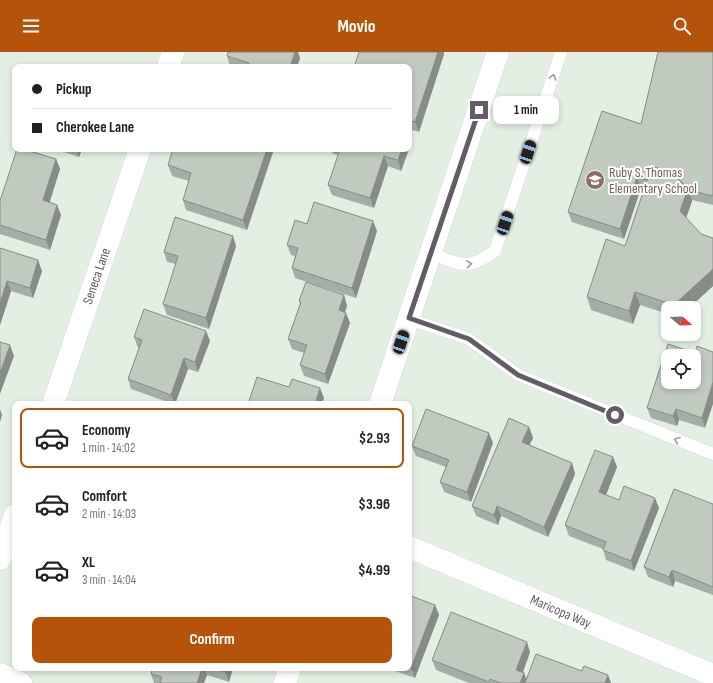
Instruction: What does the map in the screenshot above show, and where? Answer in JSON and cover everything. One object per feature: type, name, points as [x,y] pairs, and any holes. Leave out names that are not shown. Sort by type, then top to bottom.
[{"type":"street","points":[[169,64],[173,52]]},
{"type":"street","points":[[381,401],[432,254],[498,52]]},
{"type":"street","name":"Seneca Lane","points":[[54,401],[139,152]]},
{"type":"street","points":[[0,559],[12,524]]},
{"type":"street","name":"Maricopa Way","points":[[412,548],[713,675]]},
{"type":"street","points":[[285,683],[289,671]]},
{"type":"street","points":[[0,674],[21,683]]},
{"type":"lane","points":[[432,254],[463,265],[478,263],[496,251],[561,52]]},
{"type":"lane","points":[[409,318],[469,339],[518,375],[713,454]]},
{"type":"building","points":[[228,52],[295,52],[291,64],[249,64],[227,56]]},
{"type":"building","points":[[359,52],[438,52],[415,122],[412,121],[412,64],[355,64]]},
{"type":"building","points":[[658,52],[713,52],[713,196],[688,190],[674,174],[652,166],[647,180],[637,177],[620,229],[568,212],[602,111],[641,124]]},
{"type":"building","points":[[16,152],[33,152],[56,159],[43,200],[57,205],[46,240],[0,225],[0,201]]},
{"type":"building","points":[[172,152],[266,152],[243,220],[183,200],[191,173],[168,165]]},
{"type":"building","points":[[339,152],[401,152],[398,160],[384,156],[370,198],[328,185]]},
{"type":"building","points":[[652,166],[674,174],[688,189],[680,211],[701,234],[713,238],[713,269],[678,301],[662,301],[635,292],[629,311],[587,297],[606,239],[625,246]]},
{"type":"building","points":[[314,202],[373,221],[352,288],[292,268],[298,248],[287,245],[295,220],[307,224]]},
{"type":"building","points":[[175,217],[233,236],[206,318],[163,304],[178,256],[164,252]]},
{"type":"building","points":[[0,248],[38,260],[30,288],[7,281],[0,303]]},
{"type":"building","points":[[306,282],[344,295],[339,310],[346,313],[325,374],[300,365],[307,345],[288,339],[301,302],[299,301]]},
{"type":"building","points":[[144,309],[206,331],[195,362],[184,358],[171,395],[128,379],[142,340],[134,337]]},
{"type":"building","points":[[0,342],[10,345],[0,373]]},
{"type":"building","points":[[668,344],[683,349],[666,349]]},
{"type":"building","points":[[697,346],[713,352],[713,382],[702,418],[676,409],[673,416],[647,408],[661,365],[661,389],[701,389],[701,349],[696,349]]},
{"type":"building","points":[[257,377],[289,387],[292,379],[320,388],[316,401],[249,401]]},
{"type":"building","points":[[426,409],[489,433],[467,492],[440,482],[449,460],[412,446]]},
{"type":"building","points":[[509,418],[529,427],[522,442],[572,463],[544,527],[497,506],[494,515],[472,506]]},
{"type":"building","points":[[595,450],[613,457],[599,492],[619,500],[624,486],[655,498],[631,561],[603,550],[606,542],[565,525]]},
{"type":"building","points":[[674,489],[713,504],[713,587],[672,570],[669,577],[644,567]]},
{"type":"building","points":[[412,596],[435,605],[412,665]]},
{"type":"building","points":[[451,612],[527,642],[516,670],[524,673],[520,683],[500,683],[490,679],[489,682],[432,660]]},
{"type":"building","points":[[536,654],[582,671],[584,666],[608,675],[605,683],[525,683]]},
{"type":"building","points":[[152,671],[201,671],[197,683],[160,683],[162,677],[151,674]]},
{"type":"place","name":"Ruby S. Thomas Elementary School","points":[[595,180]]},
{"type":"route","points":[[479,110],[418,297],[409,318],[469,339],[518,375],[615,415]]}]
